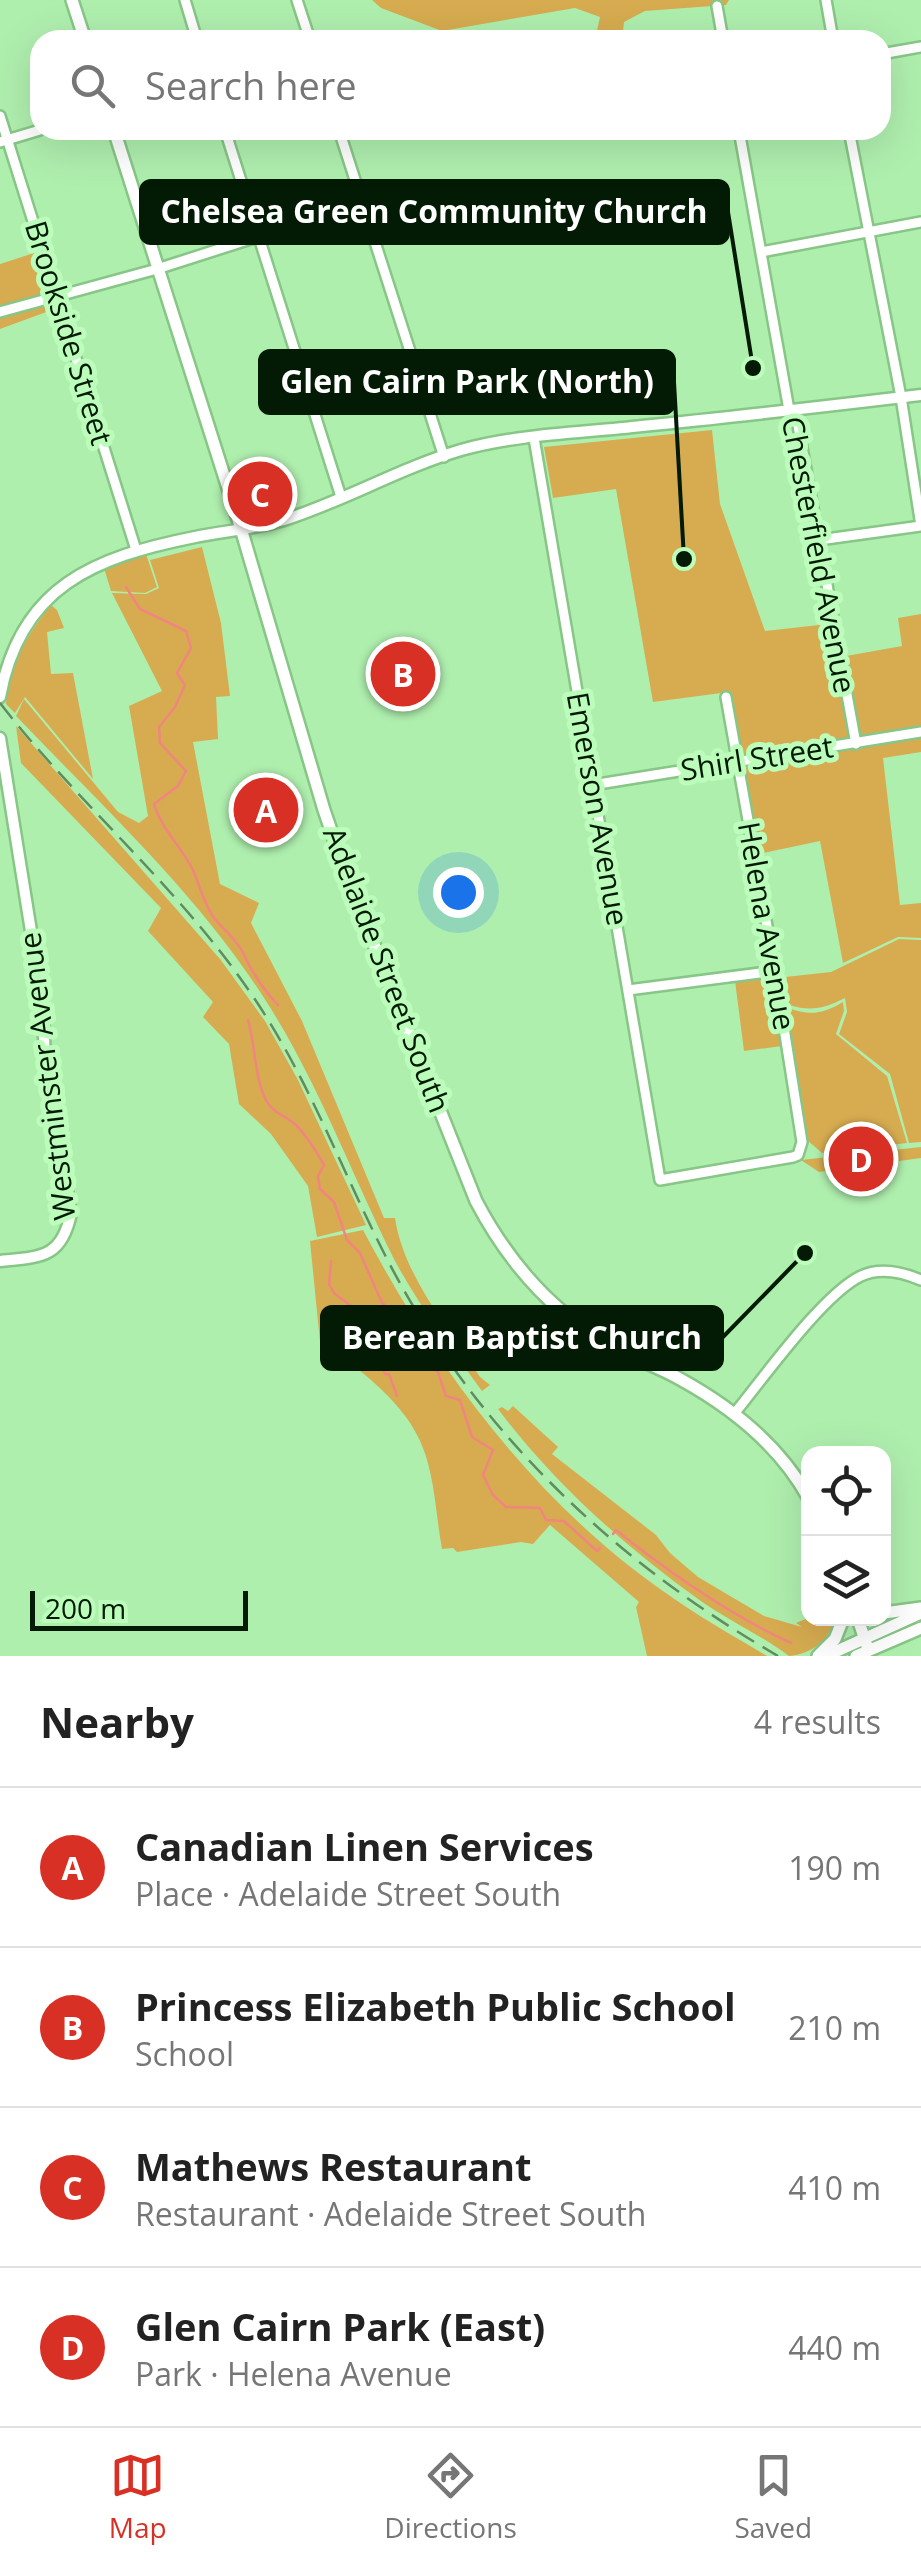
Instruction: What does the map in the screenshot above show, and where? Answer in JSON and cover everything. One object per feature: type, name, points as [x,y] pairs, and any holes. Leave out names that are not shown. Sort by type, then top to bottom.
[{"type":"main road","points":[[72,0],[82,30]]},
{"type":"main road","name":"Adelaide Street South","points":[[117,140],[346,874],[476,1201],[492,1232],[533,1287],[613,1347],[677,1377],[734,1414],[780,1457],[801,1487]]},
{"type":"main road","points":[[891,1613],[921,1611]]},
{"type":"main road","points":[[856,1656],[867,1644],[921,1611]]},
{"type":"main road","points":[[818,1656],[836,1640],[840,1626]]},
{"type":"main road","points":[[861,1626],[867,1644]]},
{"type":"main road","points":[[826,1656],[921,1628]]},
{"type":"street","points":[[184,0],[194,30]]},
{"type":"street","points":[[297,0],[307,30]]},
{"type":"street","points":[[826,0],[831,30]]},
{"type":"street","points":[[717,6],[721,30]]},
{"type":"street","points":[[891,52],[921,47]]},
{"type":"street","name":"Brookside Street","points":[[0,116],[4,141],[136,550]]},
{"type":"street","points":[[4,141],[30,133]]},
{"type":"street","points":[[228,140],[341,497]]},
{"type":"street","points":[[342,140],[444,456]]},
{"type":"street","name":"Chesterfield Avenue","points":[[741,140],[789,410],[797,420],[856,744]]},
{"type":"street","points":[[819,540],[921,526],[901,397],[851,140]]},
{"type":"street","points":[[0,312],[157,269],[364,203]]},
{"type":"street","points":[[761,252],[921,222]]},
{"type":"street","points":[[0,697],[10,659],[36,609],[76,576],[136,550],[197,536],[242,532],[288,519],[462,450],[534,438],[921,394]]},
{"type":"street","name":"Emerson Avenue","points":[[534,438],[660,1180]]},
{"type":"street","name":"Helena Avenue","points":[[660,1180],[798,1154],[802,1142],[726,697]]},
{"type":"street","name":"Shirl Street","points":[[592,784],[921,732]]},
{"type":"street","name":"Westminster Avenue","points":[[0,738],[5,797],[43,1006],[45,1063],[70,1210],[66,1237],[53,1250],[0,1261]]},
{"type":"street","points":[[628,990],[775,971]]},
{"type":"street","points":[[734,1414],[790,1344],[858,1277],[884,1271],[921,1280]]},
{"type":"shaded area","points":[[372,0],[729,0],[726,5],[645,11],[624,22],[623,30],[597,30],[600,17],[575,8],[439,30],[381,8]]},
{"type":"shaded area","points":[[34,253],[49,311],[0,329],[0,264]]},
{"type":"shaded area","points":[[712,430],[720,504],[765,631],[828,624],[835,658],[902,646],[898,618],[921,614],[921,728],[747,756],[741,751],[729,692],[653,702],[616,489],[553,498],[544,447]]},
{"type":"shaded area","points":[[202,547],[221,623],[230,696],[216,697],[218,739],[193,742],[220,884],[259,903],[251,923],[302,1021],[384,1218],[395,1218],[418,1281],[480,1377],[490,1385],[482,1391],[404,1276],[302,1063],[266,1001],[180,888],[16,716],[24,699],[118,812],[139,823],[148,816],[129,706],[162,691],[112,593],[146,594],[159,588],[150,560]]},
{"type":"shaded area","points":[[146,554],[157,587],[145,593],[111,591],[104,568]]},
{"type":"shaded area","points":[[51,605],[64,628],[47,632],[51,674],[73,673],[93,779],[25,697],[15,713],[6,704],[21,651]]},
{"type":"shaded area","points":[[16,726],[220,959],[265,1021],[298,1080],[366,1225],[317,1237],[308,1186],[271,1134],[239,1104],[229,1044],[203,1017],[213,1002],[148,931],[161,908],[21,763]]},
{"type":"shaded area","points":[[921,738],[921,752],[883,758],[900,905],[921,903],[921,938],[898,937],[843,963],[820,841],[759,854],[744,773],[747,766]]},
{"type":"shaded area","points":[[899,939],[921,940],[921,1142],[909,1143],[890,1074],[839,1034],[847,1012],[845,998],[818,1008],[789,1005],[785,977],[831,972]]},
{"type":"shaded area","points":[[763,977],[773,982],[782,1046],[744,1051],[735,981]]},
{"type":"shaded area","points":[[843,1002],[836,1034],[887,1076],[907,1143],[822,1153],[807,1140],[788,1008],[816,1012]]},
{"type":"shaded area","points":[[921,1147],[921,1158],[819,1172],[801,1160]]},
{"type":"shaded area","points":[[363,1230],[422,1332],[530,1473],[616,1555],[676,1600],[767,1656],[647,1656],[636,1607],[639,1602],[550,1525],[533,1544],[521,1542],[457,1552],[453,1548],[442,1549],[430,1472],[416,1432],[380,1388],[320,1342],[310,1241]]},
{"type":"shaded area","points":[[513,1406],[558,1447],[552,1454],[656,1535],[698,1577],[764,1616],[802,1627],[796,1623],[832,1626],[824,1640],[812,1649],[789,1656],[698,1599],[617,1535],[566,1487],[498,1409],[508,1411]]},
{"type":"waterway","points":[[126,587],[140,609],[186,631],[191,648],[177,673],[185,685],[175,707],[159,727],[160,743],[186,771],[178,786],[154,804],[193,870],[212,915],[239,945],[278,1005]]},
{"type":"waterway","points":[[248,1020],[265,1098],[273,1109],[296,1125],[315,1149],[324,1165],[318,1176],[320,1189],[334,1202],[347,1240],[360,1253],[382,1303],[399,1316],[414,1340],[430,1345],[429,1367],[438,1372],[446,1396],[460,1400],[472,1437],[493,1450],[483,1475],[493,1495],[506,1507],[540,1508],[546,1520],[564,1521],[597,1551],[600,1548]]},
{"type":"waterway","points":[[331,1261],[329,1284],[351,1306],[397,1396]]},
{"type":"waterway","points":[[613,1534],[616,1530],[700,1592],[791,1643]]},
{"type":"railway","points":[[0,703],[193,918],[252,995],[290,1058],[386,1257],[421,1320],[505,1434],[604,1533],[659,1577],[778,1656]]},
{"type":"place","name":"Chelsea Green Community Church","points":[[753,368]]},
{"type":"place","name":"Mathews Restaurant","points":[[260,494]]},
{"type":"place","name":"Glen Cairn Park (North)","points":[[684,559]]},
{"type":"place","name":"Princess Elizabeth Public School","points":[[403,674]]},
{"type":"place","name":"Canadian Linen Services","points":[[266,810]]},
{"type":"place","name":"Glen Cairn Park (East)","points":[[861,1159]]},
{"type":"place","name":"Berean Baptist Church","points":[[805,1253]]}]
